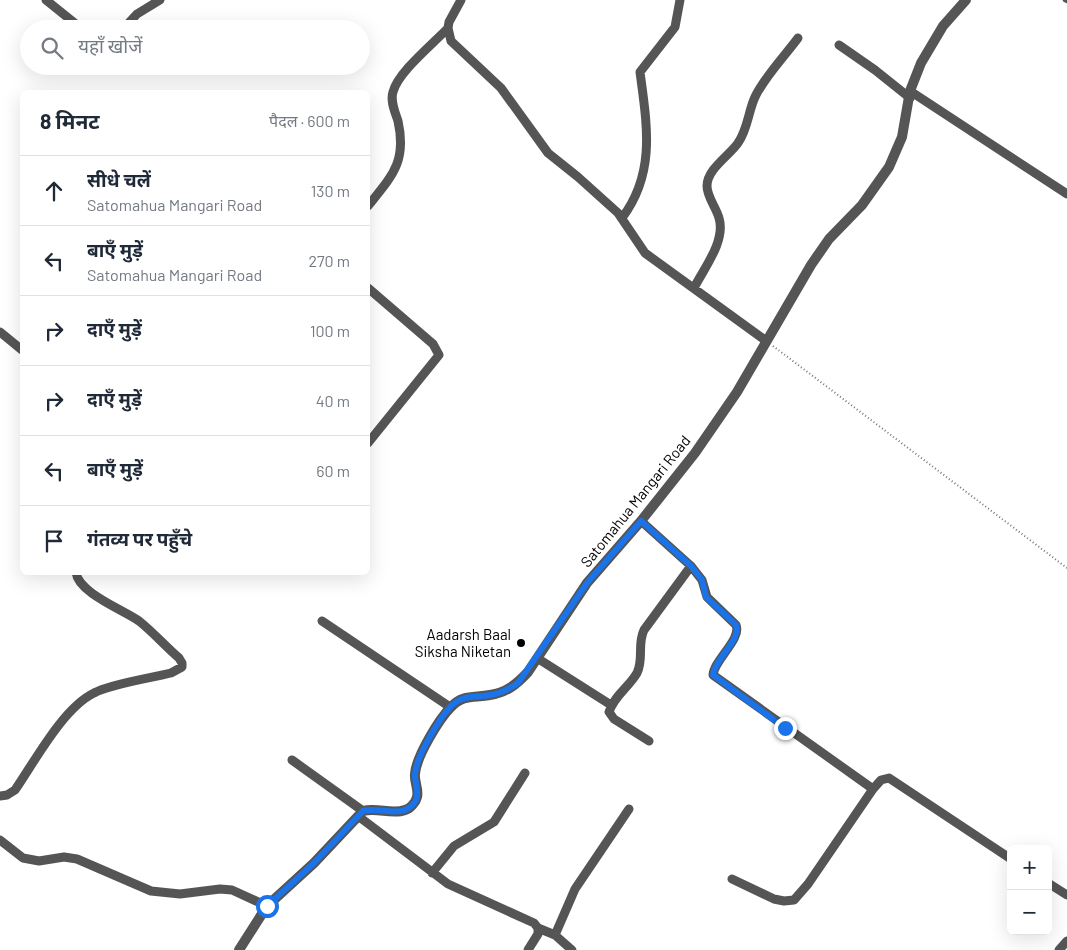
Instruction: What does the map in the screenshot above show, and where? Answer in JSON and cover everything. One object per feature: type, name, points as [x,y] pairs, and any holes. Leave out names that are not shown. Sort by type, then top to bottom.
[{"type":"street","points":[[46,0],[71,20]]},
{"type":"street","points":[[131,20],[137,14],[160,0]]},
{"type":"street","points":[[370,203],[391,177],[402,151],[402,140],[392,99],[392,91],[403,75],[448,28],[461,0]]},
{"type":"street","points":[[622,218],[640,188],[647,160],[640,72],[675,27],[680,0]]},
{"type":"street","name":"Satomahua Mangari Road","points":[[450,707],[460,698],[490,695],[506,690],[518,683],[587,583],[641,521],[695,453],[736,392],[811,264],[829,239],[862,204],[889,167],[902,137],[910,94],[932,43],[943,26],[966,0]]},
{"type":"street","points":[[448,28],[451,41],[501,88],[548,154],[601,197],[622,218],[645,253],[765,340]]},
{"type":"street","points":[[694,288],[717,244],[720,233],[720,219],[707,186],[709,179],[715,168],[738,143],[745,132],[756,95],[798,38]]},
{"type":"street","points":[[838,46],[1067,194]]},
{"type":"street","points":[[370,290],[433,344],[439,355],[370,441]]},
{"type":"street","points":[[0,332],[20,348]]},
{"type":"street","points":[[641,521],[691,566],[702,580],[706,597],[738,628],[713,675],[873,789]]},
{"type":"street","points":[[648,741],[614,720],[609,712],[611,705],[636,673],[640,664],[640,638],[644,630],[691,566]]},
{"type":"street","points":[[0,796],[7,795],[15,790],[56,729],[78,703],[94,692],[172,673],[182,667],[179,658],[140,622],[105,602],[81,583],[77,575]]},
{"type":"street","points":[[239,950],[267,906],[314,863],[360,813],[381,809],[399,812],[412,806],[418,795],[415,774],[416,766],[422,752],[450,707],[322,621]]},
{"type":"street","points":[[537,658],[611,705]]},
{"type":"street","points":[[292,760],[432,873],[462,891],[528,920],[538,928],[555,935],[572,950]]},
{"type":"street","points":[[432,873],[454,846],[494,822],[525,773]]},
{"type":"street","points":[[732,878],[774,899],[794,900],[808,884],[873,789],[881,780],[889,778],[1007,855]]},
{"type":"street","points":[[555,935],[575,889],[629,809]]},
{"type":"street","points":[[0,840],[23,858],[39,861],[55,858],[78,859],[150,891],[180,894],[220,889],[232,890],[267,906]]},
{"type":"street","points":[[1052,885],[1067,894]]},
{"type":"street","points":[[528,950],[538,934],[538,928]]},
{"type":"street","points":[[1059,950],[1067,942]]},
{"type":"path","points":[[765,340],[1067,568]]},
{"type":"place","name":"Aadarsh Baal Siksha Niketan","points":[[521,643]]},
{"type":"route","points":[[267,906],[299,878],[363,811],[381,809],[399,812],[407,810],[412,806],[418,795],[415,774],[416,766],[422,752],[450,707],[460,698],[490,695],[506,690],[518,683],[528,672],[587,583],[641,521],[691,566],[702,580],[706,597],[738,628],[736,635],[715,668],[713,675],[717,680],[785,728]]}]
